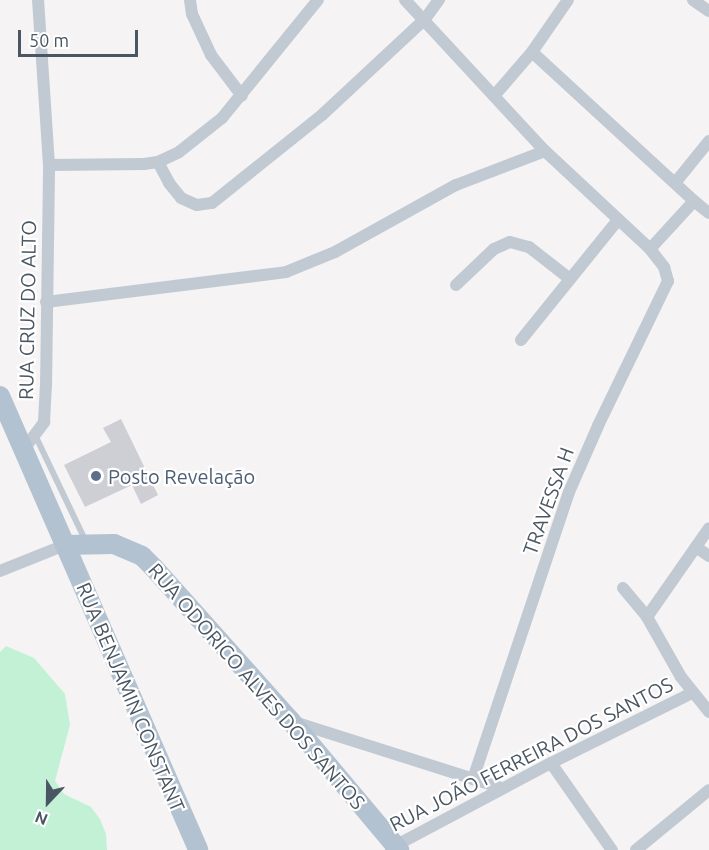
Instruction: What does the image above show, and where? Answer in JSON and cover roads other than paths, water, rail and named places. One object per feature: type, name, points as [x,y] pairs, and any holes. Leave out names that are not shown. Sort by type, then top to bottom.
[{"type":"main road","name":"RUA BENJAMIN CONSTANT","points":[[0,396],[30,443],[65,544],[198,850]]},
{"type":"main road","name":"RUA ODORICO ALVES DOS SANTOS","points":[[65,544],[86,542],[114,544],[142,556],[290,720],[394,848]]},
{"type":"street","name":"RUA CRUZ DO ALTO","points":[[30,443],[44,422],[46,409],[49,165],[38,0]]},
{"type":"street","points":[[49,165],[158,162],[179,152],[202,135],[242,96],[318,0]]},
{"type":"street","name":"TRAVESSA H","points":[[405,0],[545,151],[650,249],[668,274],[666,288],[598,426],[569,492],[473,779]]},
{"type":"street","points":[[158,162],[169,183],[181,198],[196,205],[212,203],[322,115],[425,19],[439,0]]},
{"type":"street","points":[[494,96],[532,51],[568,0]]},
{"type":"street","points":[[693,0],[709,11]]},
{"type":"street","points":[[189,2],[211,56],[242,96]]},
{"type":"street","points":[[532,51],[709,213]]},
{"type":"street","points":[[675,183],[709,141]]},
{"type":"street","points":[[46,302],[286,273],[335,252],[456,185],[545,151]]},
{"type":"street","points":[[650,249],[694,201]]},
{"type":"street","points":[[521,340],[618,220]]},
{"type":"street","points":[[456,285],[494,249],[510,242],[529,248],[570,279]]},
{"type":"street","points":[[647,617],[709,528]]},
{"type":"street","points":[[0,571],[65,544]]},
{"type":"street","points":[[696,547],[709,556]]},
{"type":"street","points":[[623,588],[647,617],[692,693],[709,712]]},
{"type":"street","name":"RUA JOÃO FERREIRA DOS SANTOS","points":[[394,848],[502,788],[692,693]]},
{"type":"street","points":[[290,720],[502,788]]},
{"type":"street","points":[[551,763],[612,850]]},
{"type":"street","points":[[636,850],[709,790]]},
{"type":"lane","points":[[30,443],[86,542]]},
{"type":"place","name":"Posto Revelação","points":[[96,476]]}]
